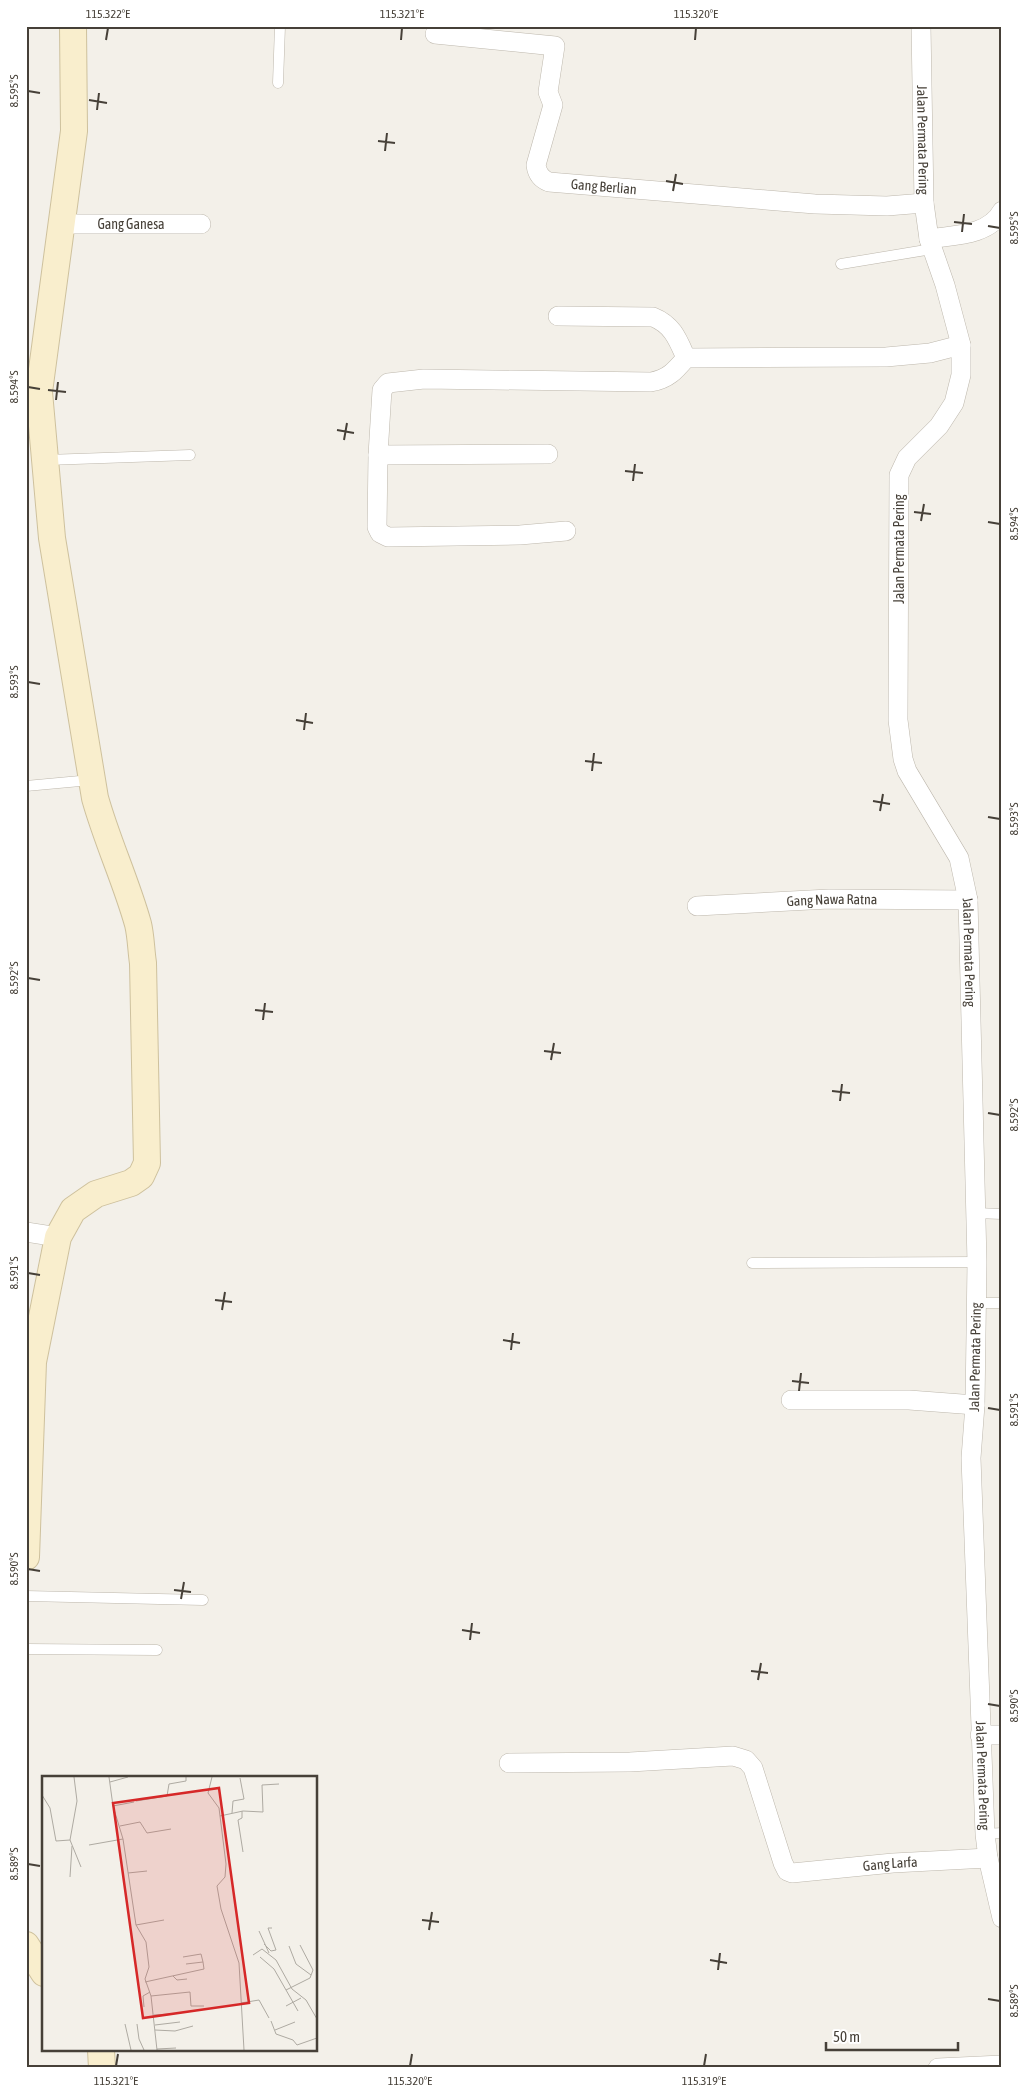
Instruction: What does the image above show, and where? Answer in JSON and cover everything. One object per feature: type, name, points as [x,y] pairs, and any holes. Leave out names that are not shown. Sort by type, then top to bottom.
[{"type":"street","points":[[26,1557],[33,1362],[58,1237],[74,1210],[96,1194],[131,1182],[141,1176],[147,1164],[143,962],[140,936],[124,879],[104,833],[92,780],[52,538],[39,392],[74,131],[73,26]]},
{"type":"street","name":"Jalan Permata Pering","points":[[922,26],[924,203],[930,244],[945,285],[961,345],[960,375],[954,403],[939,426],[907,458],[898,475],[898,720],[903,759],[907,771],[959,858],[968,900],[977,1262],[975,1404],[971,1458],[980,1735],[994,1834],[988,1858],[1002,1918]]},
{"type":"street","name":"Gang Berlian","points":[[435,34],[555,46],[548,92],[553,105],[536,165],[539,175],[548,182],[815,204],[887,206],[924,203]]},
{"type":"street","points":[[930,244],[981,230],[994,222],[1002,212]]},
{"type":"street","name":"Gang Ganesa","points":[[61,224],[201,224]]},
{"type":"street","points":[[558,316],[653,317],[666,324],[674,332],[686,358]]},
{"type":"street","points":[[566,531],[520,535],[388,537],[380,533],[377,527],[378,454],[382,390],[388,383],[424,379],[651,382],[665,379],[671,375],[686,358],[886,356],[930,353],[961,345]]},
{"type":"street","points":[[378,454],[548,454]]},
{"type":"street","name":"Gang Nawa Ratna","points":[[696,906],[829,900],[968,900]]},
{"type":"street","points":[[26,1232],[58,1237]]},
{"type":"street","points":[[791,1400],[909,1400],[975,1404]]},
{"type":"street","points":[[980,1735],[1002,1734]]},
{"type":"street","name":"Gang Larfa","points":[[509,1763],[630,1762],[733,1756],[746,1760],[753,1768],[786,1871],[792,1873],[893,1862],[988,1858]]},
{"type":"street","points":[[26,1945],[42,1969]]},
{"type":"street","points":[[101,2052],[102,2068]]},
{"type":"street","points":[[938,2068],[1002,2065]]},
{"type":"lane","points":[[278,83],[280,26]]},
{"type":"lane","points":[[840,264],[930,244]]},
{"type":"lane","points":[[45,460],[190,455]]},
{"type":"lane","points":[[26,786],[92,780]]},
{"type":"lane","points":[[976,1212],[1002,1214]]},
{"type":"lane","points":[[752,1263],[977,1262]]},
{"type":"lane","points":[[976,1303],[1002,1303]]},
{"type":"lane","points":[[26,1596],[203,1600]]},
{"type":"lane","points":[[26,1649],[157,1650]]}]
